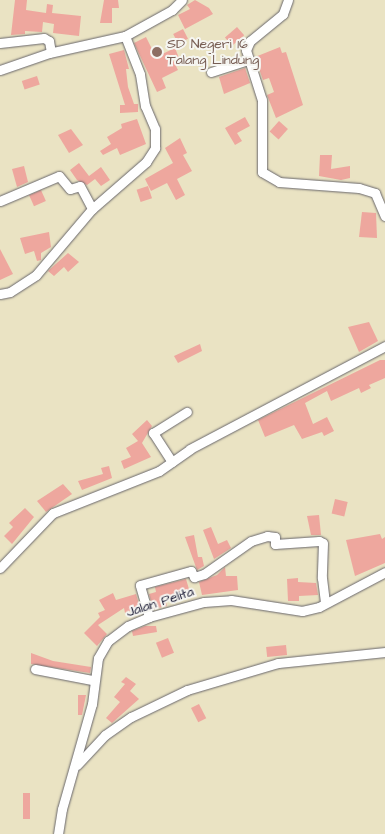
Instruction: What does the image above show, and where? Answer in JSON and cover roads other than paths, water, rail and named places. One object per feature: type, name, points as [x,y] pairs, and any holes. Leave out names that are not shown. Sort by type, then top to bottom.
[{"type":"street","points":[[0,70],[51,52],[125,36],[172,10],[182,0]]},
{"type":"street","points":[[288,0],[284,14],[250,40],[246,50],[262,100],[262,172],[280,182],[358,188],[375,193],[385,216]]},
{"type":"street","points":[[0,294],[17,288],[36,275],[92,209],[146,162],[155,148],[154,129],[145,106],[140,74],[125,36]]},
{"type":"street","points":[[0,43],[44,38],[49,41],[51,52]]},
{"type":"street","points":[[211,72],[248,60]]},
{"type":"street","points":[[0,201],[59,176],[70,189],[80,186],[92,209]]},
{"type":"street","points":[[0,568],[53,513],[159,472],[190,449],[385,346]]},
{"type":"street","points":[[172,462],[153,433],[187,412]]},
{"type":"street","points":[[149,617],[140,585],[191,571],[194,577],[204,574],[251,541],[267,536],[275,537],[275,544],[319,541],[323,543],[322,578],[325,603]]},
{"type":"street","name":"Jalan Pelita","points":[[58,834],[62,809],[76,767],[92,704],[92,680],[98,658],[108,641],[128,626],[149,617],[204,602],[232,600],[302,611],[325,603],[385,572]]},
{"type":"street","points":[[76,767],[111,731],[131,718],[187,690],[278,663],[385,652]]},
{"type":"street","points":[[35,668],[92,680]]},
{"type":"place","name":"SD Negeri 16 Talang Lindung","points":[[157,52]]}]
